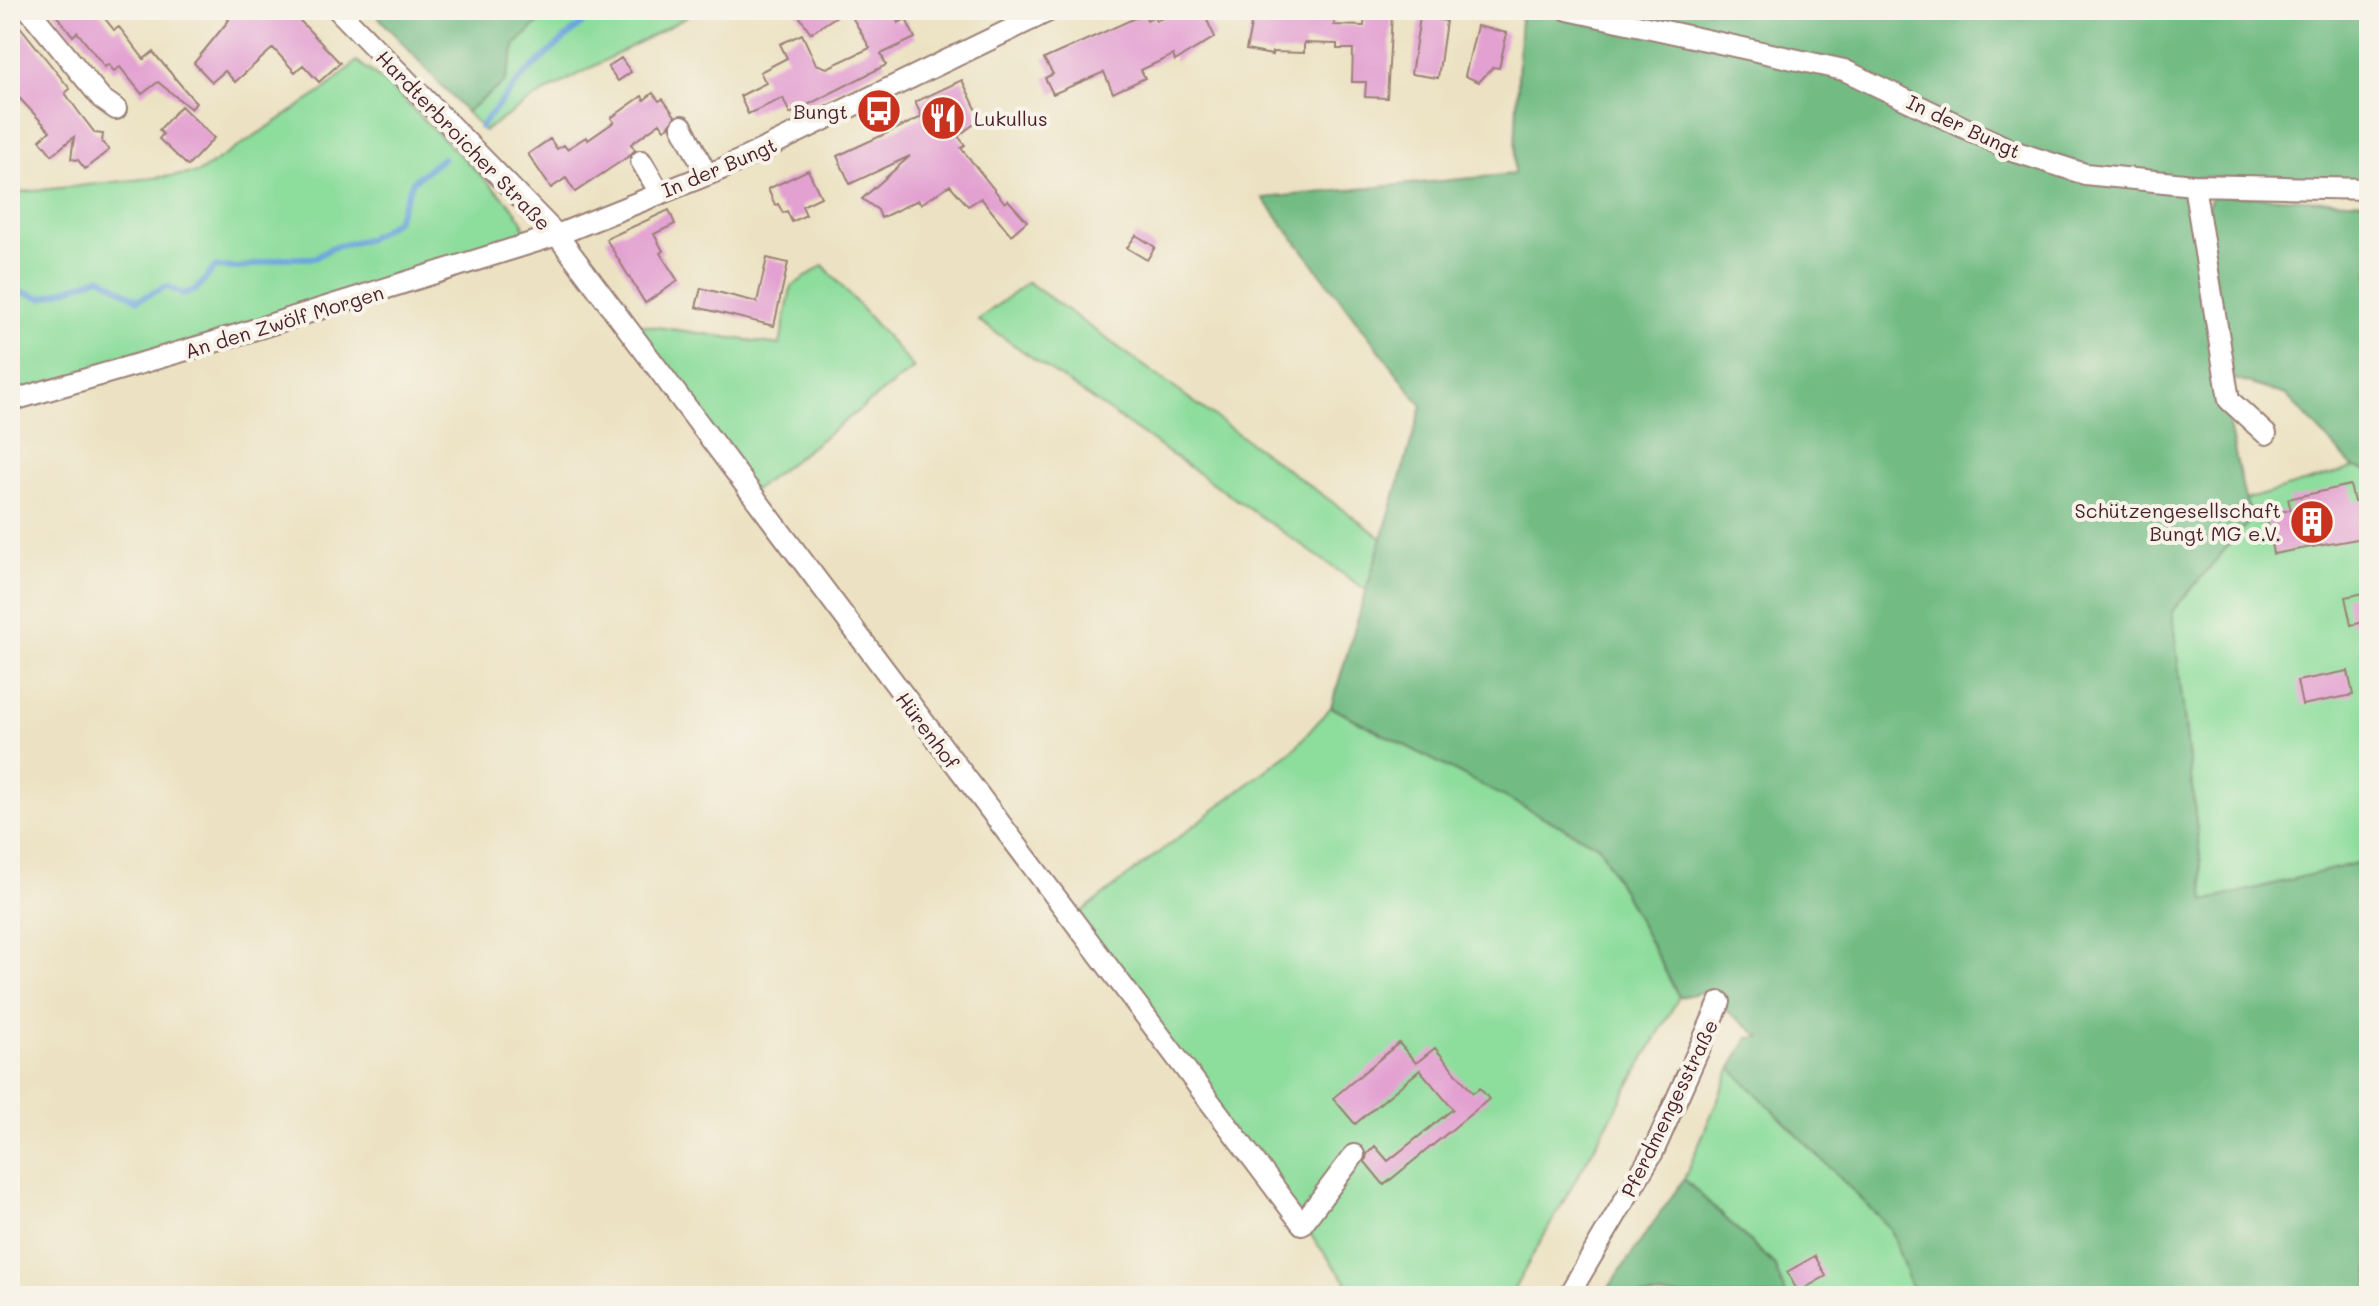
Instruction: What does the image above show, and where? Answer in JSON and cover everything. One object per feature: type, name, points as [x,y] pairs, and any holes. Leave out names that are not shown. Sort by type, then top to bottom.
[{"type":"street","points":[[29,10],[102,99],[116,109]]},
{"type":"street","name":"Hardterbroicher Straße","points":[[338,10],[557,235]]},
{"type":"street","name":"In der Bungt","points":[[557,235],[707,175],[1051,10]]},
{"type":"street","name":"In der Bungt","points":[[1568,10],[1844,70],[2013,151],[2085,174],[2194,185],[2369,189]]},
{"type":"street","points":[[682,126],[707,175]]},
{"type":"street","points":[[641,161],[660,193]]},
{"type":"street","points":[[2194,185],[2229,400],[2266,434]]},
{"type":"street","name":"An den Zwölf Morgen","points":[[10,401],[286,321],[557,235]]},
{"type":"street","name":"Hürenhof","points":[[557,235],[1302,1224],[1354,1155]]},
{"type":"street","name":"Pferdmengesstraße","points":[[1568,1296],[1653,1152],[1720,1002]]},
{"type":"green space","points":[[372,10],[552,10],[516,44],[505,82],[466,112]]},
{"type":"green space","points":[[552,10],[700,10],[534,98],[484,131],[466,112],[505,82],[515,44]]},
{"type":"green space","points":[[1521,10],[2369,10],[2369,182],[2085,174],[2187,195],[2219,381],[2245,499],[2253,517],[2172,611],[2205,901],[2369,860],[2369,1296],[1914,1296],[1891,1229],[1731,1068],[1748,1038],[1761,1037],[1703,992],[1679,997],[1599,846],[1331,707],[1422,406],[1263,198],[1514,174]]},
{"type":"green space","points":[[357,61],[390,87],[509,203],[522,220],[525,231],[515,244],[10,396],[10,201],[14,201],[14,193],[198,173],[323,91]]},
{"type":"green space","points":[[2213,195],[2369,202],[2369,471],[2354,468],[2286,395],[2231,378],[2204,215]]},
{"type":"green space","points":[[823,265],[914,368],[752,492],[630,323],[780,345],[791,287]]},
{"type":"green space","points":[[1028,282],[1382,538],[1366,590],[978,320]]},
{"type":"green space","points":[[2354,468],[2369,471],[2369,629],[2362,651],[2369,676],[2369,860],[2205,902],[2172,611],[2253,517],[2245,500]]},
{"type":"green space","points":[[1331,707],[1599,846],[1679,997],[1510,1296],[1357,1296],[1071,920],[1295,748]]},
{"type":"green space","points":[[1731,1068],[1891,1229],[1914,1296],[1786,1296],[1774,1264],[1684,1179]]},
{"type":"green space","points":[[1684,1179],[1774,1265],[1786,1296],[1603,1296]]},
{"type":"building","points":[[52,10],[98,10],[114,30],[119,27],[144,59],[153,52],[196,103],[191,109],[158,82],[142,94],[120,67],[114,71],[108,64],[105,67],[77,32],[73,36]]},
{"type":"building","points":[[220,10],[290,10],[340,63],[319,82],[303,65],[295,72],[273,48],[235,82],[225,71],[212,82],[194,63],[229,20]]},
{"type":"building","points":[[795,10],[846,10],[811,33]]},
{"type":"building","points":[[848,10],[894,10],[898,23],[906,19],[915,38],[881,54],[886,65],[790,114],[783,98],[748,114],[740,96],[766,83],[760,72],[787,58],[780,44],[802,34],[816,64],[827,68],[870,48]]},
{"type":"building","points":[[1180,10],[1202,10],[1215,37],[1175,61],[1173,55],[1141,70],[1145,78],[1113,93],[1104,72],[1053,94],[1045,78],[1053,74],[1044,59],[1144,14],[1147,20],[1154,16],[1156,21]]},
{"type":"building","points":[[1254,10],[1280,14],[1280,11],[1334,13],[1334,25],[1364,26],[1365,14],[1392,15],[1387,98],[1365,97],[1366,82],[1352,82],[1353,49],[1337,49],[1337,44],[1304,43],[1304,53],[1272,52],[1272,55],[1246,50]]},
{"type":"building","points":[[10,14],[70,89],[65,93],[95,133],[103,134],[102,142],[109,150],[85,169],[78,160],[71,159],[74,137],[52,155],[40,140],[50,131],[10,88]]},
{"type":"building","points":[[1420,17],[1446,21],[1438,78],[1411,74]]},
{"type":"building","points":[[1477,26],[1507,33],[1499,68],[1493,67],[1479,82],[1465,76]]},
{"type":"building","points":[[621,58],[631,72],[618,81],[608,67]]},
{"type":"building","points":[[962,80],[981,119],[958,136],[965,145],[961,148],[1005,203],[1008,200],[1027,221],[1011,235],[981,198],[968,206],[950,185],[921,204],[918,200],[881,218],[878,210],[862,199],[910,156],[850,184],[837,156],[922,117],[915,102]]},
{"type":"building","points":[[653,93],[659,101],[663,99],[675,116],[669,126],[664,129],[660,123],[631,144],[635,150],[629,156],[575,192],[566,178],[551,188],[528,154],[550,139],[557,149],[564,145],[567,149],[586,137],[588,140],[614,122],[611,118],[642,96],[644,100]]},
{"type":"building","points":[[181,106],[214,138],[188,166],[159,139],[163,134],[159,130]]},
{"type":"building","points":[[808,170],[821,197],[802,206],[806,215],[792,222],[787,211],[783,213],[778,204],[775,205],[768,189]]},
{"type":"building","points":[[669,210],[675,224],[654,234],[663,251],[660,253],[678,281],[645,303],[606,239]]},
{"type":"building","points":[[1136,235],[1155,247],[1147,260],[1127,248]]},
{"type":"building","points":[[767,258],[788,263],[774,326],[696,307],[701,288],[757,302]]},
{"type":"building","points":[[2350,485],[2354,502],[2369,500],[2369,537],[2273,554],[2266,514],[2291,510],[2288,499]]},
{"type":"building","points":[[2369,592],[2369,621],[2351,625],[2345,597]]},
{"type":"building","points":[[2348,671],[2353,695],[2302,705],[2297,681]]},
{"type":"building","points":[[1399,1043],[1416,1063],[1435,1048],[1473,1093],[1480,1088],[1489,1099],[1384,1185],[1365,1162],[1367,1154],[1375,1146],[1388,1161],[1453,1109],[1420,1070],[1355,1124],[1333,1098]]},
{"type":"building","points":[[1815,1256],[1826,1276],[1798,1292],[1787,1272]]},
{"type":"waterway","points":[[480,127],[523,76],[597,10]]},
{"type":"waterway","points":[[10,296],[19,291],[43,298],[101,277],[138,300],[167,286],[182,294],[196,290],[215,267],[239,268],[283,258],[315,258],[331,248],[368,239],[396,221],[413,181],[443,158]]},
{"type":"place","name":"Bungt","points":[[879,111]]},
{"type":"place","name":"Lukullus","points":[[943,118]]},
{"type":"place","name":"Schützengesellschaft Bungt MG e.V.","points":[[2312,522]]}]
